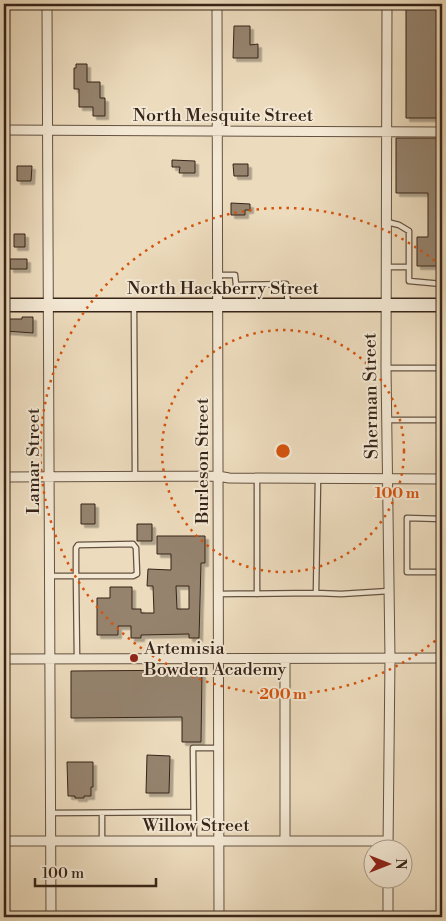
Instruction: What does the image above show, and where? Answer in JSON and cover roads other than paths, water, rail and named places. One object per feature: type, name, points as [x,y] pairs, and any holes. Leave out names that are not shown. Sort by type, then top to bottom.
[{"type":"main road","name":"North Hackberry Street","points":[[4,306],[442,305]]},
{"type":"street","name":"Lamar Street","points":[[46,4],[51,917]]},
{"type":"street","name":"Burleson Street","points":[[217,4],[219,917]]},
{"type":"street","name":"Sherman Street","points":[[388,4],[386,368],[390,658],[388,838]]},
{"type":"street","name":"North Mesquite Street","points":[[4,130],[442,132]]},
{"type":"street","points":[[4,477],[218,476],[229,478],[442,479]]},
{"type":"street","points":[[284,658],[284,841]]},
{"type":"street","points":[[4,659],[442,658]]},
{"type":"street","name":"Willow Street","points":[[4,841],[284,841],[364,844]]},
{"type":"street","points":[[388,888],[388,917]]},
{"type":"lane","points":[[387,222],[399,225],[409,231],[409,281],[442,284]]},
{"type":"lane","points":[[386,267],[409,267]]},
{"type":"lane","points":[[217,275],[235,275],[236,286],[286,284],[288,305]]},
{"type":"lane","points":[[134,305],[135,476]]},
{"type":"lane","points":[[386,368],[442,368]]},
{"type":"lane","points":[[387,420],[442,420]]},
{"type":"lane","points":[[316,593],[318,477]]},
{"type":"lane","points":[[257,478],[257,594]]},
{"type":"lane","points":[[442,519],[407,518],[407,572],[442,572]]},
{"type":"lane","points":[[49,576],[76,576],[133,576],[137,574],[136,548],[133,544],[78,544],[76,548],[76,576],[77,659]]},
{"type":"lane","points":[[218,594],[341,594],[389,591]]},
{"type":"lane","points":[[194,841],[193,748],[219,748]]},
{"type":"lane","points":[[50,813],[193,812]]},
{"type":"lane","points":[[102,813],[102,841]]},
{"type":"place","name":"Artemisia Bowden Academy","points":[[134,658]]}]
